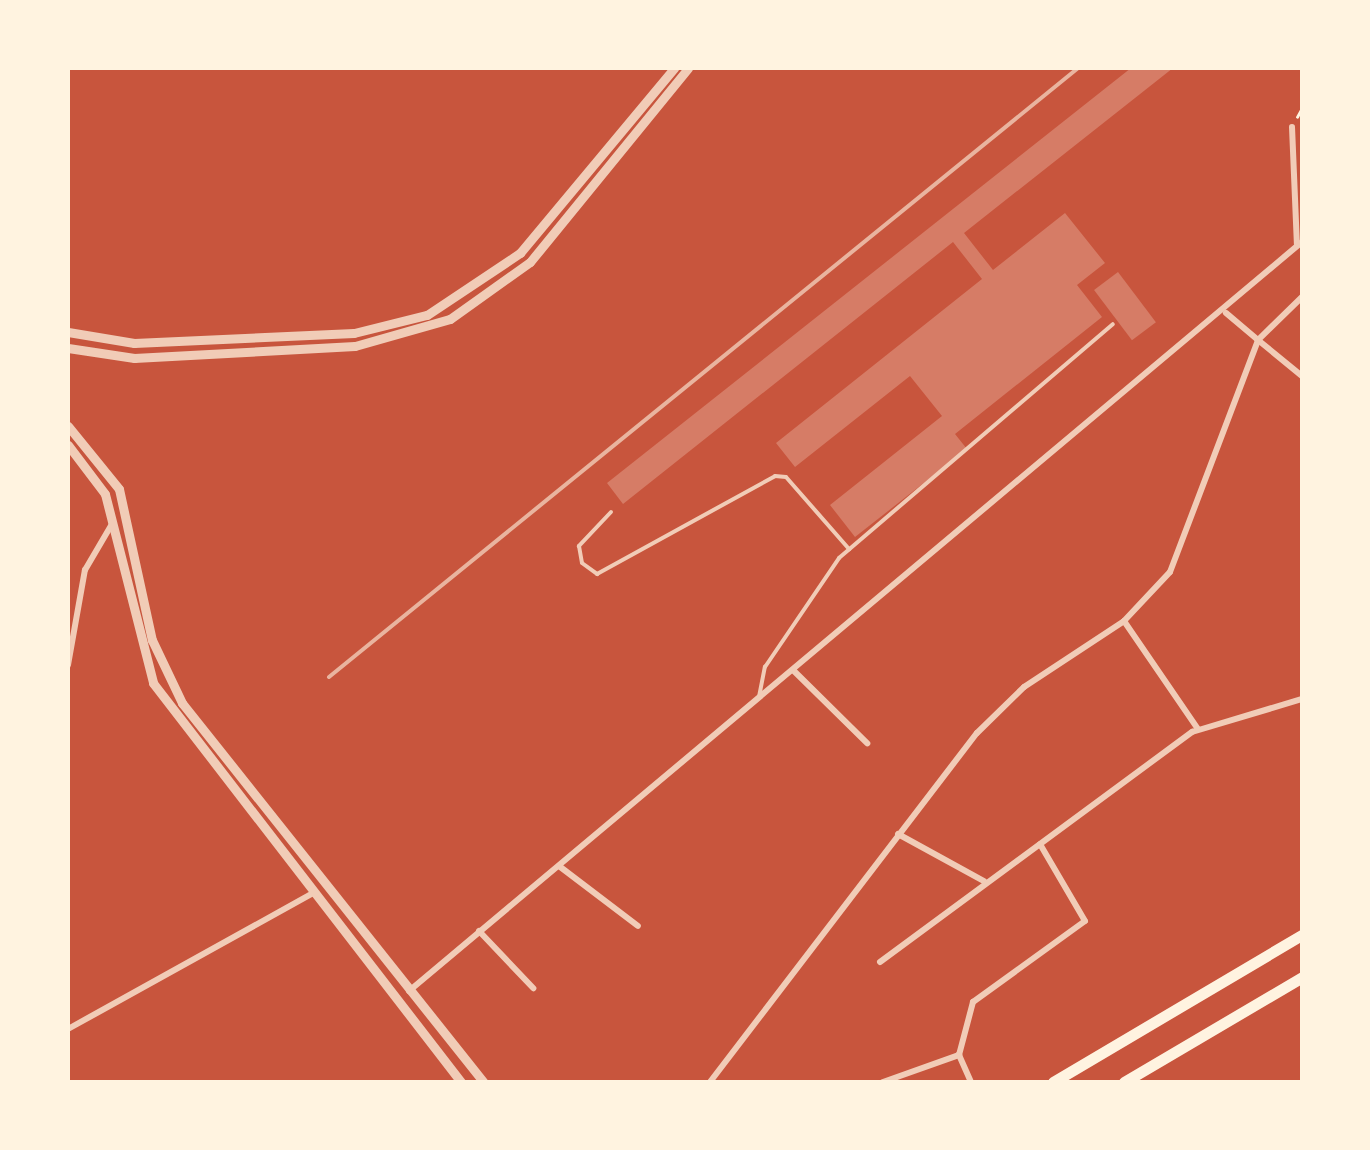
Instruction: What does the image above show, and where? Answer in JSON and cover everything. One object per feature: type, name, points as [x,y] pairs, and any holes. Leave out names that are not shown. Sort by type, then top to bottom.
[{"type":"main road","points":[[1053,1082],[1302,936]]},
{"type":"main road","points":[[1124,1082],[1302,977]]},
{"type":"street","points":[[68,332],[134,344],[354,333],[427,315],[520,253],[674,68]]},
{"type":"street","points":[[68,348],[134,358],[356,346],[450,319],[530,262],[688,68]]},
{"type":"street","points":[[409,991],[1226,313],[1300,244],[1292,128]]},
{"type":"street","points":[[710,1082],[898,834],[1006,703],[1124,621],[1176,561],[1258,340],[1302,297]]},
{"type":"street","points":[[1226,313],[1302,376]]},
{"type":"street","points":[[68,426],[119,489],[152,640],[177,694],[483,1082]]},
{"type":"street","points":[[68,445],[99,482],[153,683],[312,894],[461,1082]]},
{"type":"street","points":[[68,665],[86,570],[113,524]]},
{"type":"street","points":[[1124,621],[1198,729]]},
{"type":"street","points":[[794,671],[867,743]]},
{"type":"street","points":[[880,962],[984,881],[1198,729],[1302,699]]},
{"type":"street","points":[[898,834],[984,881]]},
{"type":"street","points":[[971,1082],[960,1055],[973,1002],[1085,920],[1040,844]]},
{"type":"street","points":[[559,866],[638,926]]},
{"type":"street","points":[[68,1029],[312,894]]},
{"type":"street","points":[[479,931],[534,988]]},
{"type":"street","points":[[883,1082],[960,1055]]},
{"type":"lane","points":[[758,701],[766,667],[849,549],[1113,324]]},
{"type":"lane","points":[[611,512],[580,546],[582,564],[597,574],[775,476],[786,477],[849,549]]},
{"type":"path","points":[[1292,128],[1302,108]]},
{"type":"building","points":[[1131,68],[1173,68],[964,233],[993,270],[1065,213],[1105,263],[1077,285],[1102,317],[955,434],[967,449],[855,537],[830,505],[942,416],[910,376],[795,467],[776,443],[982,279],[953,242],[623,504],[607,483]]},
{"type":"building","points":[[1118,272],[1156,322],[1132,340],[1094,290]]},
{"type":"railway","points":[[329,677],[1078,68]]}]
